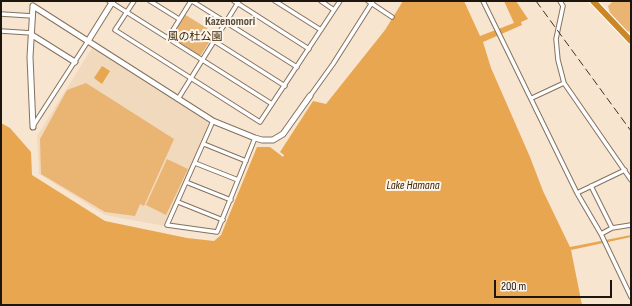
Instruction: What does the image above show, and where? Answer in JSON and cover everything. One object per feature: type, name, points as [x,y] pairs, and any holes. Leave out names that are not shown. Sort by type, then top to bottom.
[{"type":"highway","points":[[593,1],[631,41]]},
{"type":"street","points":[[134,1],[115,30],[260,122],[340,1]]},
{"type":"street","points":[[150,1],[179,20]]},
{"type":"street","points":[[168,38],[192,1],[297,67]]},
{"type":"street","points":[[234,1],[239,2],[309,49]]},
{"type":"street","points":[[275,1],[321,30]]},
{"type":"street","points":[[321,1],[334,10]]},
{"type":"street","points":[[483,1],[532,98],[577,193],[603,239],[631,297]]},
{"type":"street","points":[[560,1],[563,6],[556,39],[558,60],[564,83],[631,180]]},
{"type":"street","points":[[33,127],[75,62],[111,2],[272,104]]},
{"type":"street","points":[[178,99],[239,2]]},
{"type":"street","points":[[33,4],[213,121],[262,140],[273,140],[283,134],[336,59],[371,2],[392,17]]},
{"type":"street","points":[[33,4],[30,57],[33,127]]},
{"type":"street","points":[[1,14],[33,16]]},
{"type":"street","points":[[1,31],[32,34],[75,62]]},
{"type":"street","points":[[214,41],[284,86]]},
{"type":"street","points":[[532,98],[564,83]]},
{"type":"street","points":[[213,121],[167,225],[217,232],[255,138]]},
{"type":"street","points":[[204,144],[246,161]]},
{"type":"street","points":[[195,163],[238,180]]},
{"type":"street","points":[[577,193],[625,170]]},
{"type":"street","points":[[186,182],[231,200]]},
{"type":"street","points":[[591,186],[612,228]]},
{"type":"street","points":[[178,202],[223,220]]},
{"type":"street","points":[[600,234],[612,228],[631,225]]},
{"type":"shaded area","points":[[92,48],[206,121],[210,126],[164,226],[105,215],[39,174],[37,136]]},
{"type":"green space","points":[[613,1],[631,1],[631,32],[627,31],[610,13],[608,6]]},
{"type":"green space","name":"風の杜公園","points":[[184,14],[215,33],[201,55],[198,55],[172,39],[171,36]]},
{"type":"green space","points":[[86,83],[174,139],[144,206],[140,204],[135,216],[105,212],[41,174],[40,139],[67,90]]},
{"type":"green space","points":[[167,159],[188,169],[166,215],[146,205]]},
{"type":"water","name":"Lake Hamana","points":[[403,1],[464,1],[480,36],[514,23],[504,1],[516,1],[528,19],[521,22],[522,25],[483,42],[491,68],[530,157],[543,191],[570,247],[631,235],[631,237],[571,250],[582,305],[1,305],[1,123],[10,128],[31,152],[32,175],[105,221],[187,238],[214,241],[221,235],[257,147],[270,147],[283,157],[284,155],[280,152],[313,101],[326,104],[385,30]]},
{"type":"water","points":[[102,66],[110,71],[102,84],[94,78]]},
{"type":"railway","points":[[536,1],[631,131]]},
{"type":"district","name":"Kazenomori","points":[[230,22]]}]
